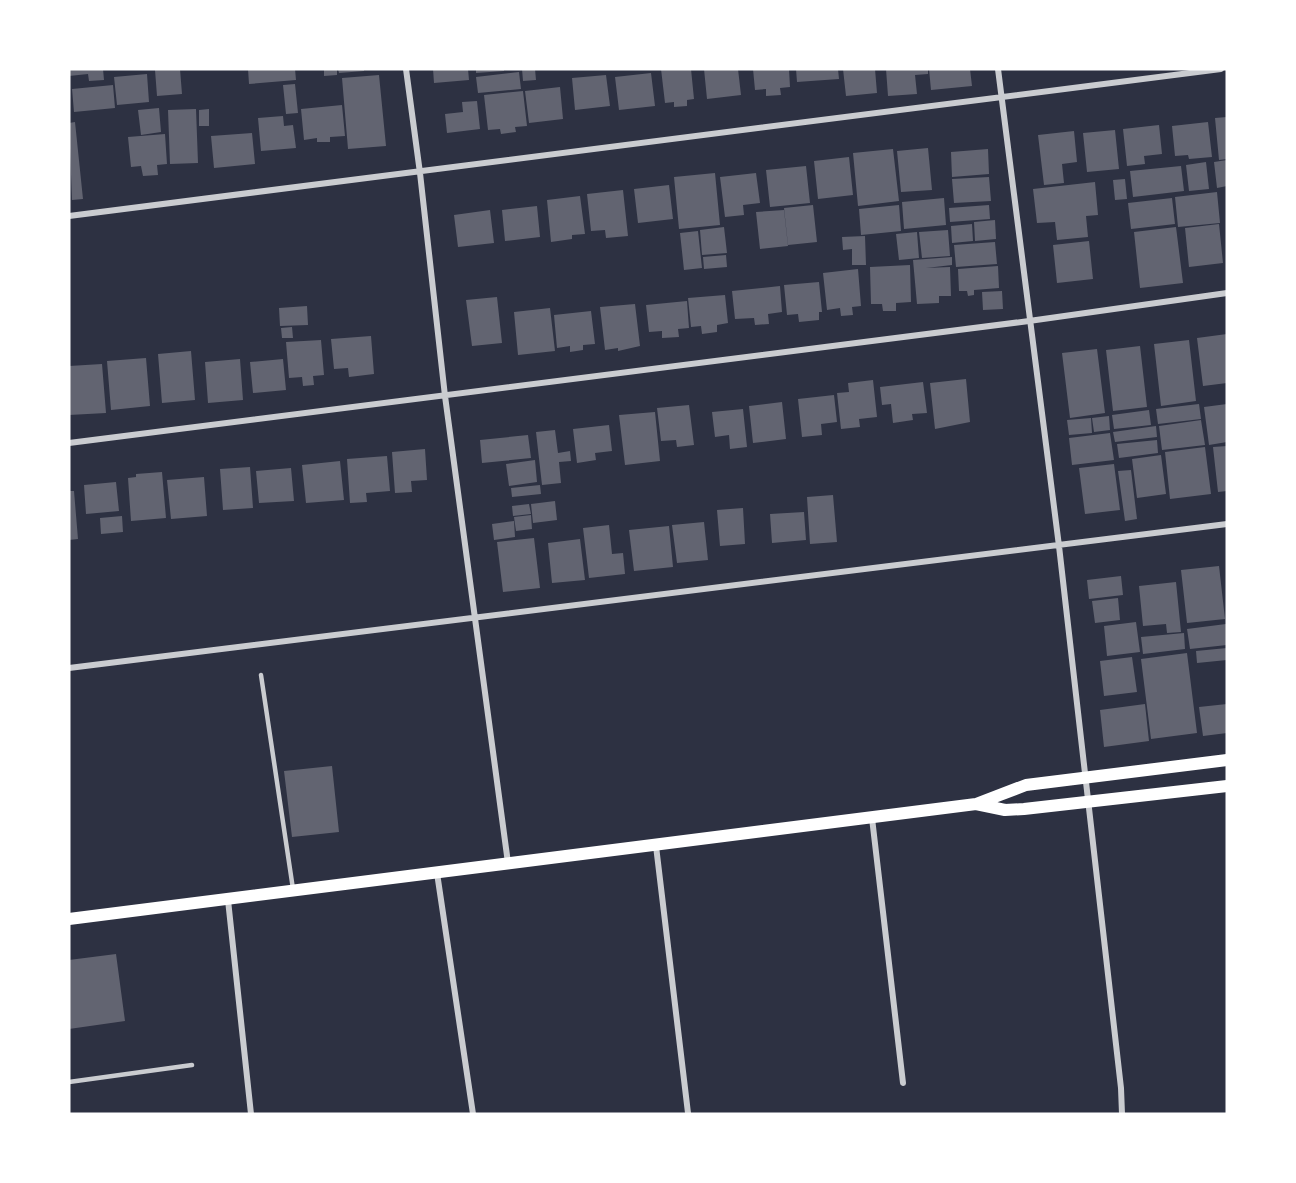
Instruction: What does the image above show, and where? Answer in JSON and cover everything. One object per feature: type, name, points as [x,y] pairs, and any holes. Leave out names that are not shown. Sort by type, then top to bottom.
[{"type":"main road","points":[[69,919],[976,804],[1026,785],[1227,760]]},
{"type":"main road","points":[[976,804],[1005,810],[1089,803],[1227,786]]},
{"type":"street","points":[[406,69],[445,396],[508,864]]},
{"type":"street","points":[[998,69],[1059,546],[1121,1088],[1122,1114]]},
{"type":"street","points":[[69,216],[1221,69]]},
{"type":"street","points":[[69,443],[1029,321],[1227,292]]},
{"type":"street","points":[[69,668],[1227,524]]},
{"type":"street","points":[[872,818],[903,1083]]},
{"type":"street","points":[[656,846],[688,1113]]},
{"type":"street","points":[[437,873],[473,1114]]},
{"type":"street","points":[[228,900],[251,1114]]},
{"type":"lane","points":[[261,675],[294,892]]},
{"type":"lane","points":[[69,1082],[192,1065]]},
{"type":"building","points":[[69,69],[103,69],[104,80],[89,81],[88,74],[69,76]]},
{"type":"building","points":[[180,69],[182,94],[157,96],[155,70]]},
{"type":"building","points":[[248,69],[295,69],[296,80],[249,84]]},
{"type":"building","points":[[324,69],[337,69],[337,75],[324,76]]},
{"type":"building","points":[[338,69],[364,69],[364,71],[339,73]]},
{"type":"building","points":[[433,69],[468,69],[469,80],[434,83]]},
{"type":"building","points":[[476,69],[504,69],[504,71],[476,73]]},
{"type":"building","points":[[522,69],[535,69],[536,80],[523,81]]},
{"type":"building","points":[[661,69],[691,69],[694,99],[687,100],[687,106],[674,107],[674,102],[665,103]]},
{"type":"building","points":[[704,69],[738,69],[741,95],[707,99]]},
{"type":"building","points":[[753,69],[789,69],[790,87],[780,88],[781,95],[766,96],[766,89],[755,90]]},
{"type":"building","points":[[796,69],[838,69],[839,79],[797,82]]},
{"type":"building","points":[[843,69],[875,69],[877,93],[846,96]]},
{"type":"building","points":[[886,69],[928,69],[928,74],[915,75],[917,94],[888,96]]},
{"type":"building","points":[[929,69],[970,69],[972,86],[931,90]]},
{"type":"building","points":[[519,72],[521,89],[478,93],[476,77]]},
{"type":"building","points":[[651,73],[655,106],[619,110],[615,77]]},
{"type":"building","points":[[147,74],[149,102],[117,105],[114,77]]},
{"type":"building","points":[[379,75],[386,146],[348,149],[342,78]]},
{"type":"building","points":[[606,75],[610,106],[575,110],[572,78]]},
{"type":"building","points":[[295,84],[298,113],[286,114],[283,85]]},
{"type":"building","points":[[113,85],[115,108],[74,112],[72,89]]},
{"type":"building","points":[[560,87],[563,119],[529,123],[525,91]]},
{"type":"building","points":[[523,91],[527,126],[515,127],[516,132],[501,134],[500,129],[488,130],[484,95]]},
{"type":"building","points":[[477,101],[480,129],[447,133],[445,114],[463,112],[462,102]]},
{"type":"building","points":[[342,105],[345,136],[330,137],[330,142],[317,142],[317,138],[304,140],[301,109]]},
{"type":"building","points":[[159,108],[161,132],[141,135],[138,110]]},
{"type":"building","points":[[196,109],[198,163],[170,164],[168,110]]},
{"type":"building","points":[[209,109],[209,126],[199,126],[199,110]]},
{"type":"building","points":[[283,116],[284,126],[293,125],[296,148],[261,151],[258,118]]},
{"type":"building","points":[[1227,117],[1227,159],[1219,160],[1215,118]]},
{"type":"building","points":[[75,122],[83,199],[72,200],[69,123]]},
{"type":"building","points":[[1208,122],[1212,157],[1189,159],[1188,155],[1175,156],[1172,126]]},
{"type":"building","points":[[1159,125],[1162,154],[1144,156],[1145,164],[1127,166],[1123,129]]},
{"type":"building","points":[[1115,130],[1119,169],[1087,172],[1083,133]]},
{"type":"building","points":[[1074,131],[1077,162],[1062,164],[1064,183],[1044,185],[1038,135]]},
{"type":"building","points":[[252,133],[255,164],[214,168],[211,136]]},
{"type":"building","points":[[165,134],[167,164],[157,165],[158,175],[143,176],[141,166],[131,167],[128,137]]},
{"type":"building","points":[[928,148],[932,190],[901,192],[897,151]]},
{"type":"building","points":[[893,149],[899,201],[858,206],[853,153]]},
{"type":"building","points":[[988,149],[989,174],[952,177],[951,152]]},
{"type":"building","points":[[849,157],[853,195],[818,199],[814,161]]},
{"type":"building","points":[[1227,160],[1227,186],[1217,188],[1214,162]]},
{"type":"building","points":[[1206,162],[1209,189],[1189,191],[1186,165]]},
{"type":"building","points":[[806,166],[810,203],[770,207],[766,170]]},
{"type":"building","points":[[1181,166],[1184,191],[1133,197],[1130,171]]},
{"type":"building","points":[[715,173],[720,225],[679,229],[674,177]]},
{"type":"building","points":[[756,173],[760,203],[743,205],[744,215],[725,217],[720,177]]},
{"type":"building","points":[[989,177],[991,201],[954,203],[952,179]]},
{"type":"building","points":[[1125,179],[1127,199],[1115,200],[1113,180]]},
{"type":"building","points":[[1095,182],[1098,215],[1086,216],[1088,237],[1057,240],[1055,222],[1037,223],[1033,189]]},
{"type":"building","points":[[669,185],[673,219],[638,223],[634,189]]},
{"type":"building","points":[[623,190],[628,236],[606,238],[605,230],[591,231],[587,194]]},
{"type":"building","points":[[1217,192],[1220,223],[1178,227],[1175,197]]},
{"type":"building","points":[[580,196],[585,234],[572,235],[572,239],[551,242],[547,200]]},
{"type":"building","points":[[944,198],[946,225],[904,229],[902,202]]},
{"type":"building","points":[[1172,198],[1175,224],[1131,229],[1128,203]]},
{"type":"building","points":[[813,205],[817,242],[788,245],[784,208]]},
{"type":"building","points":[[899,205],[901,231],[861,235],[859,209]]},
{"type":"building","points":[[989,205],[990,219],[950,222],[949,208]]},
{"type":"building","points":[[537,206],[540,237],[505,241],[502,210]]},
{"type":"building","points":[[490,210],[494,243],[458,247],[454,215]]},
{"type":"building","points":[[784,210],[788,246],[760,249],[756,212]]},
{"type":"building","points":[[995,220],[996,239],[975,241],[974,222]]},
{"type":"building","points":[[972,224],[973,241],[952,243],[951,226]]},
{"type":"building","points":[[1219,224],[1223,263],[1189,267],[1185,228]]},
{"type":"building","points":[[724,227],[727,253],[702,255],[700,230]]},
{"type":"building","points":[[1176,227],[1183,283],[1140,288],[1134,232]]},
{"type":"building","points":[[948,230],[950,256],[922,258],[919,232]]},
{"type":"building","points":[[698,231],[702,268],[684,270],[680,233]]},
{"type":"building","points":[[917,232],[919,258],[899,260],[896,234]]},
{"type":"building","points":[[865,236],[866,265],[852,265],[852,249],[843,250],[842,237]]},
{"type":"building","points":[[1089,241],[1093,279],[1057,283],[1053,245]]},
{"type":"building","points":[[995,242],[997,264],[956,267],[954,245]]},
{"type":"building","points":[[726,255],[727,267],[704,269],[703,257]]},
{"type":"building","points":[[952,257],[952,265],[926,268],[950,267],[951,296],[939,296],[939,303],[917,304],[913,260]]},
{"type":"building","points":[[910,265],[911,302],[896,303],[896,311],[883,311],[882,304],[871,304],[870,267]]},
{"type":"building","points":[[998,266],[999,288],[974,290],[974,295],[968,296],[967,291],[959,291],[958,269]]},
{"type":"building","points":[[858,269],[861,306],[852,307],[853,315],[841,316],[840,308],[827,310],[823,273]]},
{"type":"building","points":[[819,282],[822,312],[819,312],[819,320],[799,322],[798,314],[787,315],[784,285]]},
{"type":"building","points":[[780,286],[782,312],[768,314],[769,324],[755,325],[754,318],[735,319],[732,291]]},
{"type":"building","points":[[1002,291],[1003,309],[983,310],[982,292]]},
{"type":"building","points":[[725,295],[728,323],[717,325],[717,332],[702,334],[701,326],[691,327],[688,298]]},
{"type":"building","points":[[497,297],[502,343],[472,346],[466,300]]},
{"type":"building","points":[[687,301],[689,328],[678,329],[679,337],[662,338],[662,331],[649,332],[646,305]]},
{"type":"building","points":[[635,304],[640,346],[618,351],[618,348],[605,350],[600,307]]},
{"type":"building","points":[[307,306],[308,325],[280,326],[279,308]]},
{"type":"building","points":[[550,308],[555,351],[518,355],[514,312]]},
{"type":"building","points":[[591,311],[595,344],[583,345],[583,350],[570,352],[570,346],[557,348],[554,315]]},
{"type":"building","points":[[292,327],[293,338],[282,338],[281,328]]},
{"type":"building","points":[[1227,334],[1227,383],[1203,386],[1197,338]]},
{"type":"building","points":[[371,336],[374,374],[349,377],[348,368],[334,369],[331,339]]},
{"type":"building","points":[[321,340],[324,375],[313,376],[314,385],[303,386],[302,377],[289,378],[286,342]]},
{"type":"building","points":[[1189,340],[1196,401],[1161,406],[1154,344]]},
{"type":"building","points":[[1140,346],[1147,407],[1113,411],[1106,350]]},
{"type":"building","points":[[1097,349],[1105,413],[1070,418],[1062,353]]},
{"type":"building","points":[[191,351],[195,400],[162,403],[158,354]]},
{"type":"building","points":[[146,358],[150,406],[111,410],[107,361]]},
{"type":"building","points":[[240,359],[243,400],[208,403],[205,362]]},
{"type":"building","points":[[283,359],[286,390],[253,393],[250,362]]},
{"type":"building","points":[[102,364],[106,413],[69,415],[69,366]]},
{"type":"building","points":[[966,379],[970,422],[935,429],[930,383]]},
{"type":"building","points":[[873,380],[877,417],[859,419],[860,427],[841,429],[837,393],[849,392],[848,383]]},
{"type":"building","points":[[923,382],[927,413],[912,414],[913,420],[893,423],[891,404],[882,405],[880,387]]},
{"type":"building","points":[[834,395],[837,422],[821,424],[822,435],[802,437],[798,399]]},
{"type":"building","points":[[782,402],[786,439],[753,443],[749,406]]},
{"type":"building","points":[[1199,404],[1201,419],[1158,424],[1156,409]]},
{"type":"building","points":[[1227,404],[1227,442],[1209,445],[1204,407]]},
{"type":"building","points":[[689,405],[694,445],[677,447],[676,440],[661,441],[657,408]]},
{"type":"building","points":[[743,409],[747,447],[730,449],[729,435],[715,437],[712,412]]},
{"type":"building","points":[[1149,410],[1151,425],[1114,429],[1112,415]]},
{"type":"building","points":[[655,412],[660,461],[625,465],[619,415]]},
{"type":"building","points":[[1109,416],[1110,430],[1094,432],[1092,418]]},
{"type":"building","points":[[1091,418],[1092,433],[1069,435],[1067,420]]},
{"type":"building","points":[[1201,420],[1205,445],[1162,450],[1159,426]]},
{"type":"building","points":[[609,425],[612,451],[595,453],[596,460],[577,463],[573,429]]},
{"type":"building","points":[[1156,426],[1157,437],[1115,442],[1113,432]]},
{"type":"building","points":[[555,430],[558,453],[570,451],[571,461],[559,462],[561,483],[542,485],[536,432]]},
{"type":"building","points":[[1110,433],[1114,460],[1072,465],[1069,438]]},
{"type":"building","points":[[528,435],[531,458],[482,463],[480,440]]},
{"type":"building","points":[[1157,440],[1158,453],[1119,458],[1117,444]]},
{"type":"building","points":[[1227,446],[1227,491],[1218,492],[1213,447]]},
{"type":"building","points":[[1205,447],[1211,494],[1170,499],[1165,452]]},
{"type":"building","points":[[425,449],[427,480],[411,481],[412,492],[395,493],[392,452]]},
{"type":"building","points":[[1161,455],[1166,494],[1137,498],[1132,459]]},
{"type":"building","points":[[387,456],[390,491],[366,493],[367,502],[350,503],[347,459]]},
{"type":"building","points":[[535,460],[537,482],[509,486],[506,464]]},
{"type":"building","points":[[340,461],[344,500],[306,503],[302,465]]},
{"type":"building","points":[[1114,464],[1120,510],[1085,514],[1079,468]]},
{"type":"building","points":[[250,467],[253,508],[223,510],[220,469]]},
{"type":"building","points":[[291,468],[294,501],[259,503],[256,471]]},
{"type":"building","points":[[1131,470],[1137,519],[1125,521],[1118,471]]},
{"type":"building","points":[[162,472],[166,518],[131,521],[128,478],[136,477],[136,474]]},
{"type":"building","points":[[204,477],[207,516],[171,519],[167,480]]},
{"type":"building","points":[[116,482],[119,511],[86,514],[84,485]]},
{"type":"building","points":[[540,485],[541,494],[512,497],[511,488]]},
{"type":"building","points":[[69,491],[74,491],[78,539],[69,540]]},
{"type":"building","points":[[833,495],[837,542],[810,544],[807,497]]},
{"type":"building","points":[[555,501],[557,520],[533,523],[531,504]]},
{"type":"building","points":[[529,504],[531,514],[513,516],[512,506]]},
{"type":"building","points":[[743,508],[745,544],[720,546],[717,510]]},
{"type":"building","points":[[804,512],[806,540],[772,543],[770,514]]},
{"type":"building","points":[[531,515],[532,529],[516,531],[514,517]]},
{"type":"building","points":[[122,516],[123,532],[101,534],[100,518]]},
{"type":"building","points":[[514,521],[515,537],[494,540],[492,524]]},
{"type":"building","points":[[704,522],[708,560],[677,563],[672,525]]},
{"type":"building","points":[[609,525],[612,554],[623,553],[625,574],[589,578],[583,528]]},
{"type":"building","points":[[669,526],[673,567],[634,571],[629,530]]},
{"type":"building","points":[[534,538],[540,588],[503,592],[497,542]]},
{"type":"building","points":[[580,539],[585,580],[552,583],[548,543]]},
{"type":"building","points":[[1219,566],[1225,619],[1187,623],[1181,570]]},
{"type":"building","points":[[1121,576],[1123,595],[1089,599],[1087,580]]},
{"type":"building","points":[[1176,582],[1181,632],[1167,633],[1166,624],[1143,626],[1139,586]]},
{"type":"building","points":[[1118,598],[1120,620],[1095,623],[1092,601]]},
{"type":"building","points":[[1136,622],[1140,652],[1107,656],[1104,626]]},
{"type":"building","points":[[1226,624],[1227,645],[1190,649],[1187,629]]},
{"type":"building","points":[[1184,633],[1185,649],[1143,654],[1141,637]]},
{"type":"building","points":[[1227,648],[1227,660],[1197,663],[1196,651]]},
{"type":"building","points":[[1187,653],[1197,733],[1151,739],[1141,659]]},
{"type":"building","points":[[1132,657],[1137,692],[1104,696],[1100,661]]},
{"type":"building","points":[[1145,704],[1149,741],[1104,747],[1100,710]]},
{"type":"building","points":[[1227,704],[1227,733],[1203,736],[1199,707]]},
{"type":"building","points":[[332,766],[339,832],[292,837],[284,771]]},
{"type":"building","points":[[116,954],[125,1021],[69,1029],[69,960]]}]
